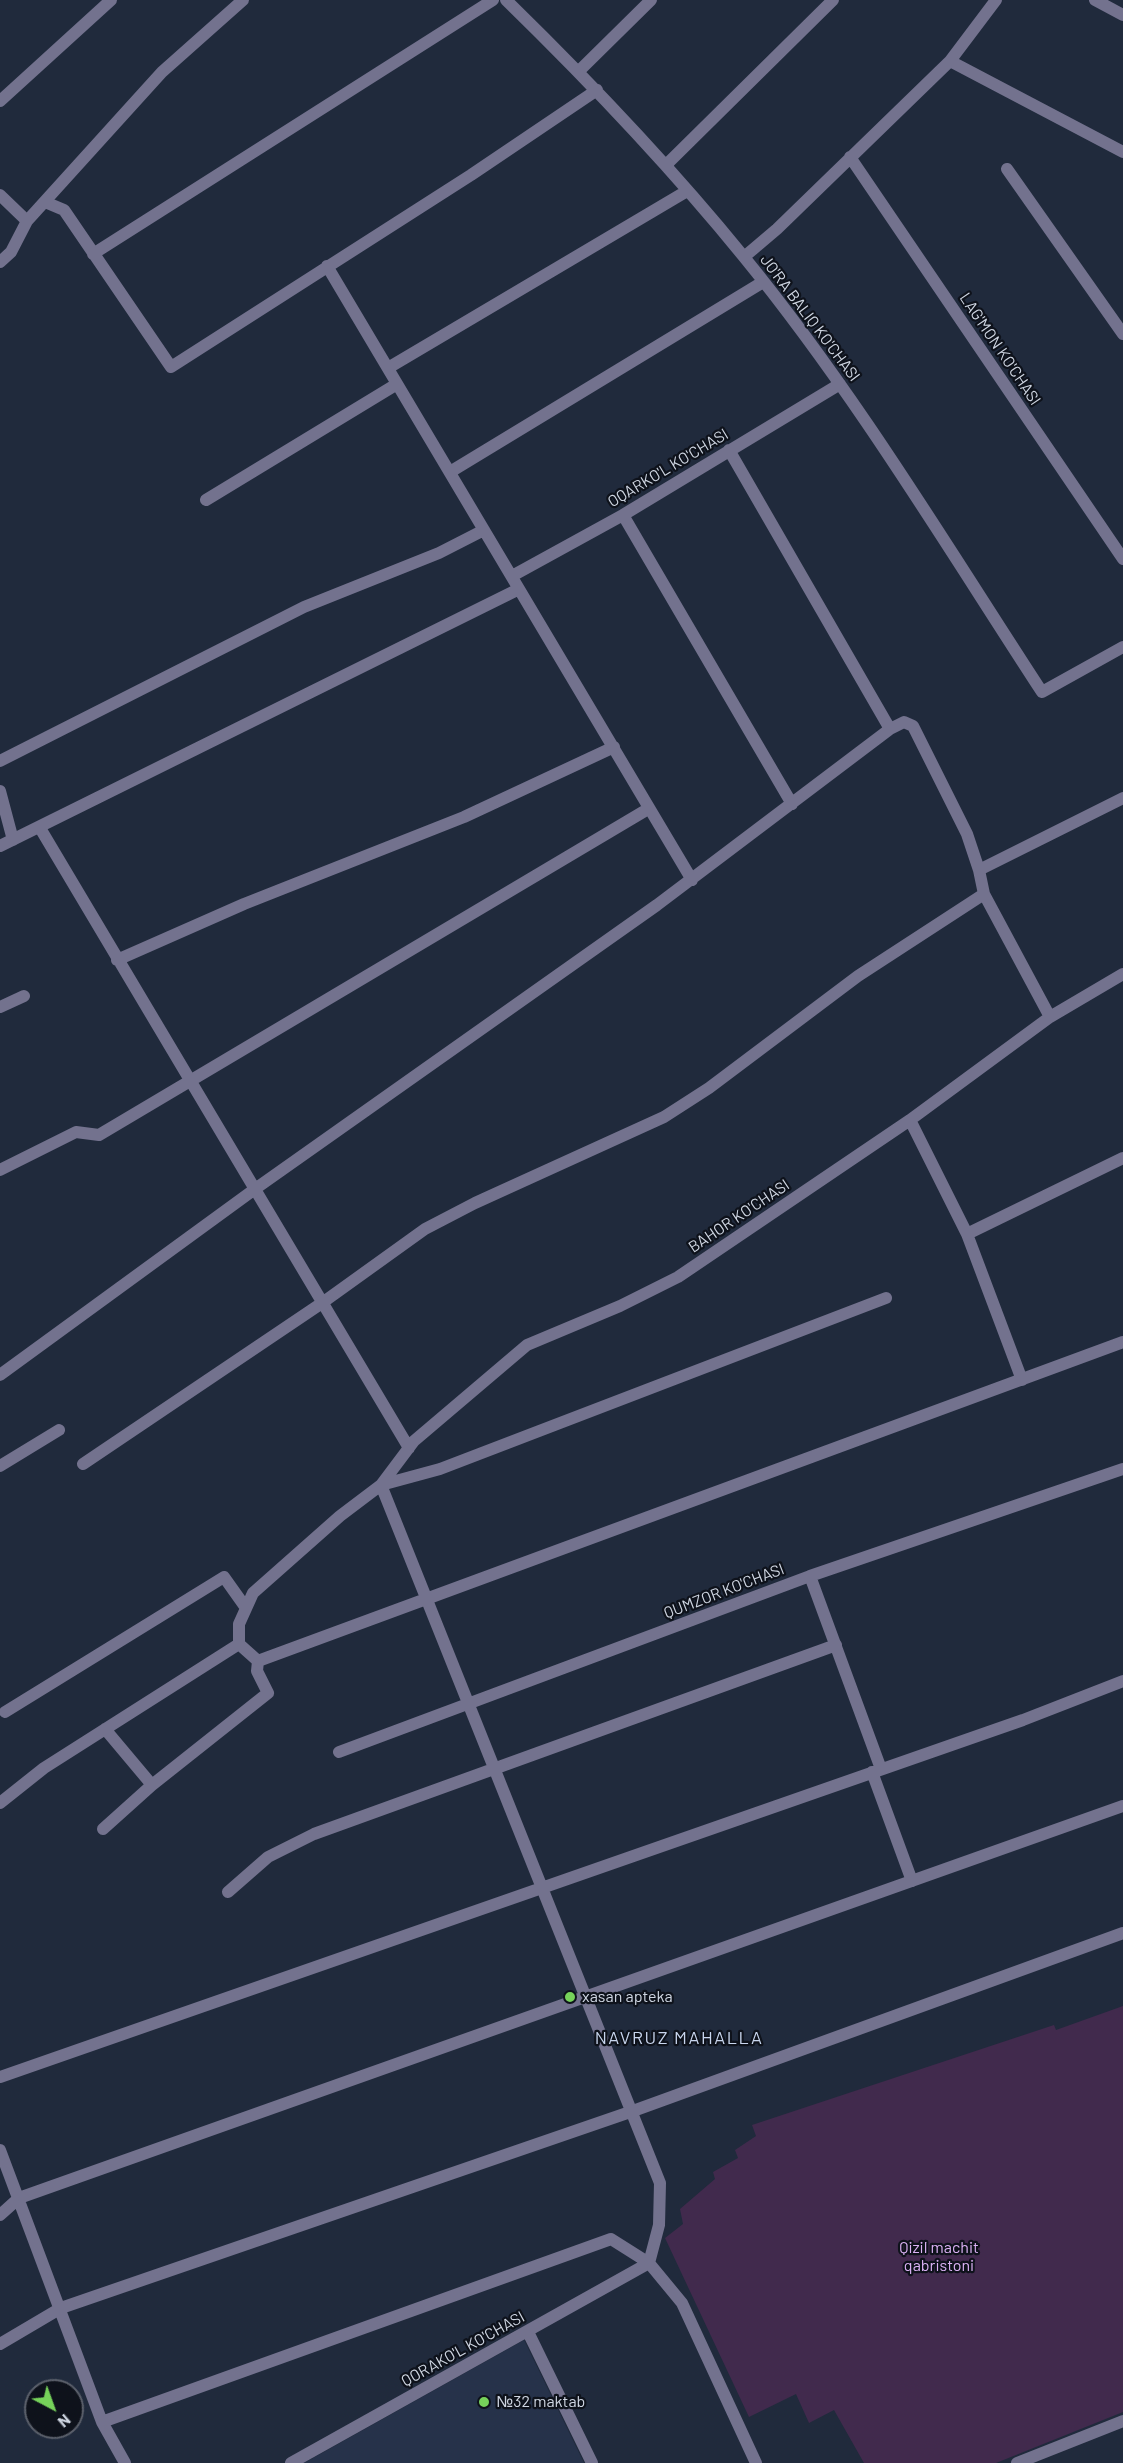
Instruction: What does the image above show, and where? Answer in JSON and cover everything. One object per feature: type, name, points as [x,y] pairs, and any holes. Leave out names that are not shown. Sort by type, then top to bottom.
[{"type":"street","points":[[0,101],[111,0]]},
{"type":"street","points":[[0,262],[11,252],[27,220],[162,72],[243,0]]},
{"type":"street","points":[[93,254],[493,0]]},
{"type":"street","name":"JO'RA BALIQ KO'CHASI","points":[[506,0],[597,90],[666,165],[744,257],[840,384],[1042,692],[1123,647]]},
{"type":"street","points":[[579,71],[651,0]]},
{"type":"street","points":[[666,165],[833,0]]},
{"type":"street","points":[[744,257],[950,62],[996,0]]},
{"type":"street","points":[[1095,0],[1123,15]]},
{"type":"street","points":[[950,62],[1123,152]]},
{"type":"street","points":[[45,202],[64,210],[171,368],[327,266],[471,176],[597,90]]},
{"type":"street","name":"LAG'MON KO'CHASI","points":[[850,158],[1123,559]]},
{"type":"street","points":[[1007,169],[1123,334]]},
{"type":"street","points":[[388,368],[687,191]]},
{"type":"street","points":[[0,195],[27,220]]},
{"type":"street","points":[[327,266],[692,880]]},
{"type":"street","points":[[450,472],[763,282]]},
{"type":"street","points":[[206,500],[397,384]]},
{"type":"street","name":"OQARKO'L KO'CHASI","points":[[512,576],[623,515],[840,384]]},
{"type":"street","points":[[729,450],[890,729]]},
{"type":"street","points":[[623,515],[792,804]]},
{"type":"street","points":[[0,761],[304,608],[439,553],[484,530]]},
{"type":"street","points":[[0,846],[519,589]]},
{"type":"street","points":[[0,1376],[255,1189],[692,880],[890,729],[904,722],[913,726],[967,834],[980,870],[984,894],[1050,1017]]},
{"type":"street","points":[[117,960],[244,904],[464,817],[614,747]]},
{"type":"street","points":[[0,791],[13,840]]},
{"type":"street","points":[[980,870],[1123,798]]},
{"type":"street","points":[[0,1170],[76,1132],[99,1135],[648,809]]},
{"type":"street","points":[[40,828],[408,1448]]},
{"type":"street","points":[[83,1464],[435,1224],[475,1203],[664,1117],[709,1088],[858,976],[984,894]]},
{"type":"street","name":"BAHOR KO'CHASI","points":[[381,1485],[414,1441],[527,1346],[620,1306],[678,1276],[910,1120],[1050,1017],[1123,974]]},
{"type":"street","points":[[0,1007],[24,996]]},
{"type":"street","points":[[910,1120],[966,1234],[1022,1380]]},
{"type":"street","points":[[966,1234],[1123,1158]]},
{"type":"street","points":[[258,1661],[239,1644],[239,1624],[253,1593],[340,1516],[381,1485],[440,1469],[886,1298]]},
{"type":"street","points":[[258,1661],[1123,1342]]},
{"type":"street","points":[[0,1466],[59,1430]]},
{"type":"street","name":"QUMZOR KO'CHASI","points":[[339,1752],[469,1706],[810,1576],[1123,1469]]},
{"type":"street","points":[[381,1485],[660,2183],[659,2225],[649,2263]]},
{"type":"street","points":[[4,1712],[224,1576],[246,1608]]},
{"type":"street","points":[[810,1576],[836,1645],[912,1881]]},
{"type":"street","points":[[0,1803],[44,1768],[239,1644]]},
{"type":"street","points":[[228,1892],[268,1857],[314,1834],[836,1645]]},
{"type":"street","points":[[103,1829],[152,1785],[267,1693],[257,1671],[258,1661]]},
{"type":"street","points":[[0,2077],[1023,1720],[1123,1681]]},
{"type":"street","points":[[105,1729],[152,1785]]},
{"type":"street","points":[[0,2215],[19,2198],[1123,1806]]},
{"type":"street","points":[[0,2344],[61,2308],[633,2111],[1123,1933]]},
{"type":"street","points":[[0,2150],[102,2422],[125,2463]]},
{"type":"street","points":[[102,2422],[611,2239],[649,2263],[665,2279],[682,2303],[756,2463]]},
{"type":"street","name":"QORAKO'L KO'CHASI","points":[[291,2463],[649,2263]]},
{"type":"street","points":[[528,2332],[592,2463]]},
{"type":"street","points":[[1017,2463],[1123,2421]]},
{"type":"shaded area","name":"№32 maktab","points":[[524,2340],[584,2463],[304,2463]]},
{"type":"green space","name":"Qizil machit qabristoni","points":[[1123,2006],[1123,2412],[996,2463],[864,2463],[834,2410],[809,2423],[796,2394],[749,2417],[665,2238],[683,2224],[680,2209],[715,2179],[713,2172],[738,2158],[735,2150],[756,2136],[752,2125],[1054,2025],[1056,2030]]},
{"type":"place","name":"xasan apteka","points":[[570,1997]]},
{"type":"place","name":"№32 maktab","points":[[484,2402]]},
{"type":"district","name":"NAVRUZ MAHALLA","points":[[679,2038]]}]
